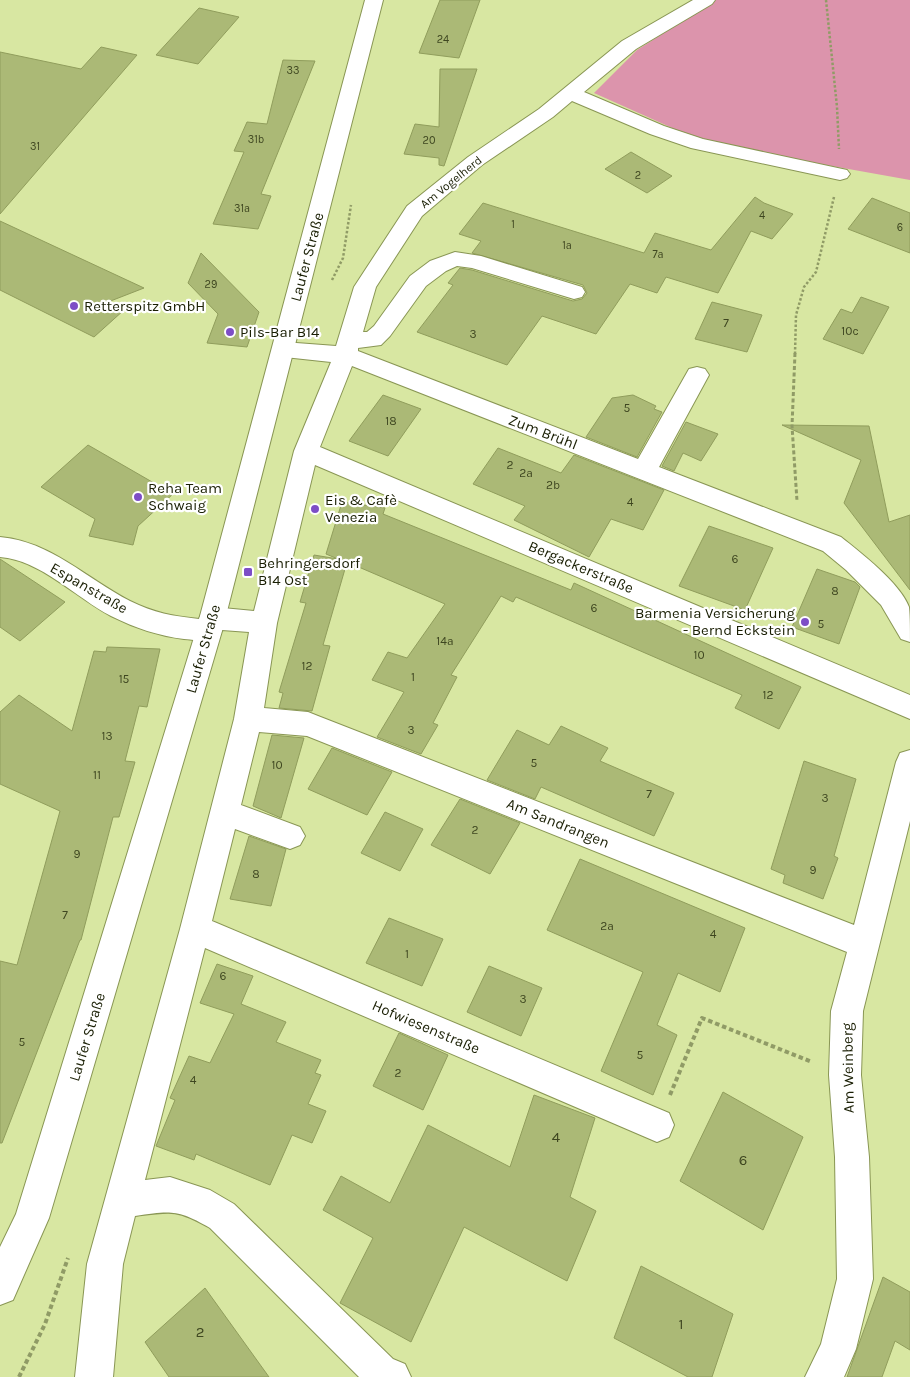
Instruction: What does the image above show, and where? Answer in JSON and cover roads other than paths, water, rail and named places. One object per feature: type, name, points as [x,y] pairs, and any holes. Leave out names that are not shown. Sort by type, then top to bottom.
[{"type":"street","name":"Laufer Straße","points":[[0,1287],[32,1218],[211,624],[374,0]]},
{"type":"street","name":"Am Vogelherd","points":[[347,348],[365,287],[414,211],[475,161],[546,113],[628,45],[706,0]]},
{"type":"street","points":[[570,92],[657,130],[698,144],[840,174]]},
{"type":"street","points":[[94,1377],[105,1264],[195,929],[248,719],[264,623],[306,451],[347,348],[373,339],[382,331],[418,282],[438,266],[455,259],[473,261],[574,292]]},
{"type":"street","name":"Zum Brühl","points":[[283,350],[347,348],[644,471],[832,544],[855,563],[890,598],[910,631]]},
{"type":"street","points":[[644,471],[697,375]]},
{"type":"street","name":"Bergackerstraße","points":[[306,451],[910,707]]},
{"type":"street","name":"Espanstraße","points":[[0,547],[13,548],[56,567],[120,608],[163,626],[264,623]]},
{"type":"street","name":"Am Sandrangen","points":[[248,719],[308,724],[865,944]]},
{"type":"street","name":"Am Weinberg","points":[[824,1377],[838,1349],[855,1279],[852,1156],[845,1075],[847,1011],[910,762]]},
{"type":"street","points":[[224,812],[290,836]]},
{"type":"street","name":"Hofwiesenstraße","points":[[195,929],[657,1125]]},
{"type":"street","points":[[121,1201],[170,1194],[198,1202],[222,1216],[381,1373],[392,1377]]},
{"type":"place","name":"Retterspitz GmbH","points":[[74,306]]},
{"type":"place","name":"Pils-Bar B14","points":[[230,332]]},
{"type":"place","name":"Reha Team Schwaig","points":[[138,497]]},
{"type":"place","name":"Eis & Cafè Venezia","points":[[315,509]]},
{"type":"place","name":"Behringersdorf B14 Ost","points":[[248,572]]},
{"type":"place","name":"Barmenia Versicherung - Bernd Eckstein","points":[[805,622]]}]
